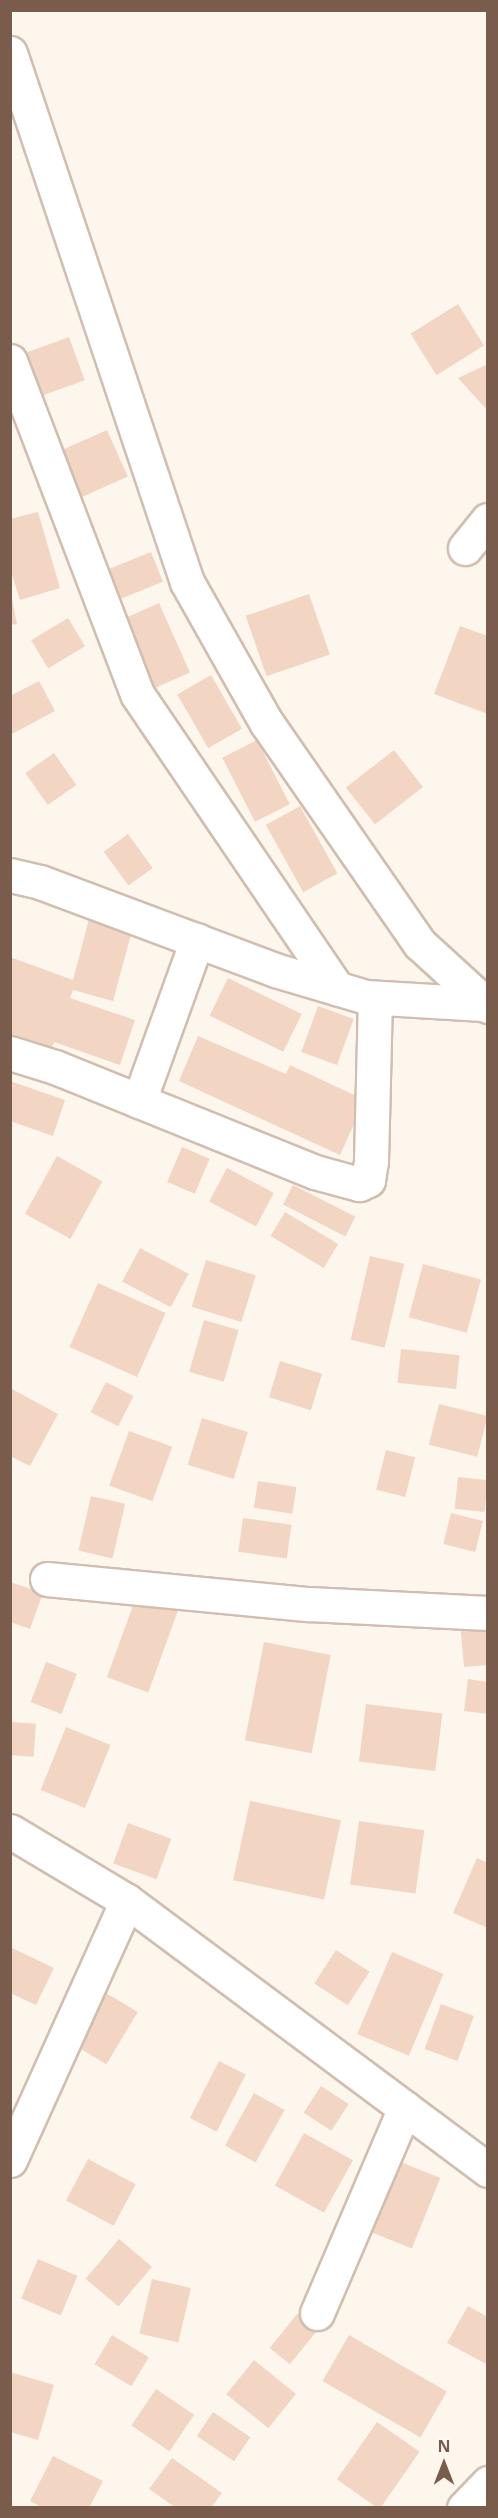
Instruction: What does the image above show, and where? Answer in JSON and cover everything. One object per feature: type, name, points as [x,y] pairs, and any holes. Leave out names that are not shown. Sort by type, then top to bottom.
[{"type":"street","points":[[10,53],[187,582],[266,722],[420,944],[485,1005]]},
{"type":"street","points":[[10,361],[137,693],[337,988]]},
{"type":"street","points":[[465,548],[488,520]]},
{"type":"street","points":[[10,875],[40,882],[274,970],[375,999],[485,1005]]},
{"type":"street","points":[[139,1101],[197,940]]},
{"type":"street","points":[[10,1053],[139,1101],[315,1172],[352,1184],[364,1182],[371,1161],[375,999]]},
{"type":"street","points":[[47,1579],[309,1604],[488,1613]]},
{"type":"street","points":[[10,1832],[127,1901],[488,2170]]},
{"type":"street","points":[[10,2160],[127,1901]]},
{"type":"street","points":[[317,2313],[405,2108]]},
{"type":"street","points":[[464,2508],[488,2483]]},
{"type":"building","points":[[458,304],[484,346],[436,375],[411,334]]},
{"type":"building","points":[[69,337],[85,380],[35,398],[19,355]]},
{"type":"building","points":[[488,364],[488,411],[458,378]]},
{"type":"building","points":[[107,430],[128,477],[79,498],[59,452]]},
{"type":"building","points":[[38,512],[60,588],[20,600],[10,568],[10,519]]},
{"type":"building","points":[[151,552],[163,582],[114,602],[102,572]]},
{"type":"building","points":[[10,589],[17,624],[10,625]]},
{"type":"building","points":[[309,594],[330,655],[266,676],[246,616]]},
{"type":"building","points":[[159,603],[190,672],[151,690],[120,620]]},
{"type":"building","points":[[68,618],[85,646],[48,668],[31,640]]},
{"type":"building","points":[[460,626],[488,636],[488,714],[434,694]]},
{"type":"building","points":[[211,675],[242,729],[208,748],[177,694]]},
{"type":"building","points":[[39,681],[55,711],[10,735],[10,696]]},
{"type":"building","points":[[257,740],[290,804],[255,822],[222,758]]},
{"type":"building","points":[[394,750],[423,787],[375,825],[346,788]]},
{"type":"building","points":[[54,753],[76,785],[48,805],[25,773]]},
{"type":"building","points":[[300,806],[337,873],[303,892],[266,825]]},
{"type":"building","points":[[128,834],[153,868],[128,886],[104,852]]},
{"type":"building","points":[[89,919],[132,931],[113,1001],[73,990],[70,998],[135,1020],[120,1065],[54,1042],[49,1056],[10,1041],[10,957],[73,980]]},
{"type":"building","points":[[228,978],[302,1014],[283,1052],[210,1016]]},
{"type":"building","points":[[318,1006],[354,1019],[337,1065],[301,1052]]},
{"type":"building","points":[[198,1036],[286,1074],[290,1065],[365,1100],[340,1155],[179,1081]]},
{"type":"building","points":[[10,1081],[65,1100],[53,1136],[10,1121]]},
{"type":"building","points":[[182,1147],[210,1159],[195,1194],[167,1182]]},
{"type":"building","points":[[57,1156],[102,1181],[70,1239],[25,1214]]},
{"type":"building","points":[[227,1168],[274,1193],[256,1226],[209,1202]]},
{"type":"building","points":[[293,1185],[355,1217],[345,1236],[283,1205]]},
{"type":"building","points":[[285,1212],[338,1244],[324,1268],[271,1236]]},
{"type":"building","points":[[140,1248],[189,1274],[171,1307],[122,1282]]},
{"type":"building","points":[[370,1256],[404,1264],[385,1348],[351,1340]]},
{"type":"building","points":[[206,1260],[256,1275],[241,1322],[192,1307]]},
{"type":"building","points":[[423,1264],[481,1280],[467,1333],[409,1317]]},
{"type":"building","points":[[98,1283],[166,1313],[137,1377],[70,1347]]},
{"type":"building","points":[[204,1320],[239,1330],[224,1382],[189,1372]]},
{"type":"building","points":[[401,1349],[460,1355],[456,1389],[397,1383]]},
{"type":"building","points":[[280,1361],[322,1374],[311,1410],[269,1397]]},
{"type":"building","points":[[106,1382],[134,1396],[118,1426],[91,1412]]},
{"type":"building","points":[[12,1389],[58,1414],[30,1466],[10,1456]]},
{"type":"building","points":[[439,1404],[488,1416],[477,1457],[429,1445]]},
{"type":"building","points":[[202,1418],[248,1432],[234,1479],[188,1465]]},
{"type":"building","points":[[129,1431],[172,1447],[152,1501],[109,1486]]},
{"type":"building","points":[[386,1450],[415,1457],[405,1497],[376,1490]]},
{"type":"building","points":[[458,1477],[488,1480],[484,1512],[455,1509]]},
{"type":"building","points":[[258,1481],[297,1487],[292,1514],[254,1508]]},
{"type":"building","points":[[91,1496],[125,1504],[113,1558],[78,1551]]},
{"type":"building","points":[[451,1513],[483,1521],[475,1552],[443,1544]]},
{"type":"building","points":[[243,1518],[292,1525],[287,1558],[238,1552]]},
{"type":"building","points":[[10,1582],[43,1593],[30,1629],[10,1622]]},
{"type":"building","points":[[139,1589],[180,1604],[148,1692],[107,1677]]},
{"type":"building","points":[[488,1621],[488,1665],[464,1667],[460,1623]]},
{"type":"building","points":[[264,1642],[331,1655],[312,1753],[245,1740]]},
{"type":"building","points":[[46,1662],[77,1674],[61,1714],[31,1702]]},
{"type":"building","points":[[468,1679],[488,1682],[488,1714],[464,1711]]},
{"type":"building","points":[[366,1704],[442,1713],[435,1771],[359,1762]]},
{"type":"building","points":[[10,1722],[36,1724],[34,1757],[10,1755]]},
{"type":"building","points":[[66,1727],[111,1745],[85,1808],[41,1790]]},
{"type":"building","points":[[250,1801],[341,1820],[324,1900],[233,1880]]},
{"type":"building","points":[[359,1821],[424,1830],[415,1894],[350,1884]]},
{"type":"building","points":[[128,1823],[171,1839],[157,1879],[113,1863]]},
{"type":"building","points":[[477,1858],[488,1863],[488,1928],[453,1913]]},
{"type":"building","points":[[10,1947],[54,1968],[36,2005],[10,1993]]},
{"type":"building","points":[[336,1950],[370,1972],[348,2005],[314,1984]]},
{"type":"building","points":[[392,1952],[444,1974],[409,2056],[357,2034]]},
{"type":"building","points":[[106,1993],[138,2012],[106,2064],[75,2045]]},
{"type":"building","points":[[441,2004],[474,2016],[457,2061],[425,2049]]},
{"type":"building","points":[[219,2061],[246,2075],[217,2132],[190,2118]]},
{"type":"building","points":[[321,2086],[349,2104],[331,2131],[304,2113]]},
{"type":"building","points":[[254,2093],[285,2110],[256,2162],[225,2145]]},
{"type":"building","points":[[304,2133],[353,2160],[324,2213],[275,2185]]},
{"type":"building","points":[[88,2159],[136,2184],[114,2226],[66,2200]]},
{"type":"building","points":[[393,2159],[440,2178],[412,2249],[365,2229]]},
{"type":"building","points":[[119,2239],[152,2267],[119,2306],[86,2279]]},
{"type":"building","points":[[38,2259],[78,2276],[61,2315],[21,2299]]},
{"type":"building","points":[[152,2279],[191,2288],[178,2343],[139,2334]]},
{"type":"building","points":[[468,2306],[488,2317],[488,2365],[447,2343]]},
{"type":"building","points":[[298,2313],[318,2329],[290,2364],[270,2348]]},
{"type":"building","points":[[112,2335],[149,2357],[131,2386],[94,2364]]},
{"type":"building","points":[[349,2335],[447,2392],[420,2437],[322,2381]]},
{"type":"building","points":[[254,2360],[296,2394],[268,2428],[226,2394]]},
{"type":"building","points":[[10,2372],[54,2385],[38,2440],[10,2432]]},
{"type":"building","points":[[156,2389],[194,2415],[170,2451],[131,2425]]},
{"type":"building","points":[[213,2412],[250,2437],[234,2461],[197,2436]]},
{"type":"building","points":[[377,2422],[420,2452],[380,2508],[337,2479]]},
{"type":"building","points":[[53,2456],[103,2481],[89,2508],[43,2508],[30,2501]]},
{"type":"building","points":[[172,2458],[222,2493],[211,2508],[176,2508],[149,2489]]}]
